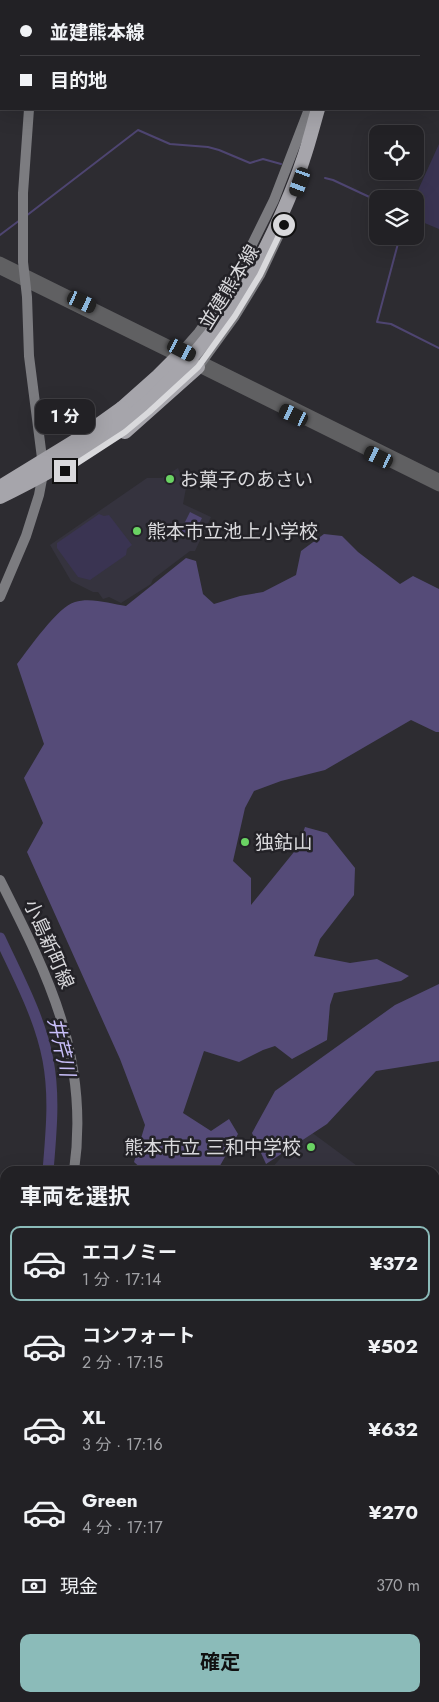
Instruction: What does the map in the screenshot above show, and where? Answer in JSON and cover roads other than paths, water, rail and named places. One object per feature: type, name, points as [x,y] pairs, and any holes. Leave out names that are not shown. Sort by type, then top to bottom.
[{"type":"highway","points":[[0,498],[58,467],[123,423],[171,381],[198,352],[221,321],[245,281],[278,208],[313,111]]},
{"type":"highway","points":[[0,487],[39,470],[76,449],[99,434],[137,404],[166,377],[193,347],[245,281]]},
{"type":"highway","points":[[0,487],[80,438],[122,408],[158,376],[179,354]]},
{"type":"highway","points":[[0,498],[53,478],[85,460],[125,432],[149,412],[200,364]]},
{"type":"main road","points":[[0,597],[26,536],[42,479],[42,458],[28,356],[28,297],[25,278],[22,203],[29,110]]},
{"type":"main road","name":"並建熊本線","points":[[179,354],[199,332],[219,304],[247,256],[313,111]]},
{"type":"main road","name":"並建熊本線","points":[[200,364],[235,316],[260,275],[277,242],[311,150],[313,111]]},
{"type":"main road","name":"小島新町線","points":[[0,880],[38,958],[65,1030],[72,1062],[76,1096],[75,1166]]},
{"type":"street","points":[[0,261],[25,278],[222,375],[439,487]]},
{"type":"street","points":[[0,270],[25,278]]},
{"type":"street","points":[[222,375],[439,478]]},
{"type":"waterway","points":[[26,216],[138,130],[170,144],[208,147],[250,163],[263,159],[281,164]]},
{"type":"waterway","points":[[325,178],[369,197]]},
{"type":"waterway","points":[[0,235],[20,220]]},
{"type":"waterway","points":[[398,245],[377,322],[391,324],[439,348]]},
{"type":"waterway","name":"井芹川","points":[[0,938],[40,1028],[48,1060],[52,1102],[48,1166]]},
{"type":"place","name":"お菓子のあさい","points":[[170,479]]},
{"type":"place","name":"熊本市立池上小学校","points":[[137,531]]},
{"type":"place","name":"独鈷山","points":[[245,842]]},
{"type":"place","name":"熊本市立 三和中学校","points":[[311,1147]]}]
